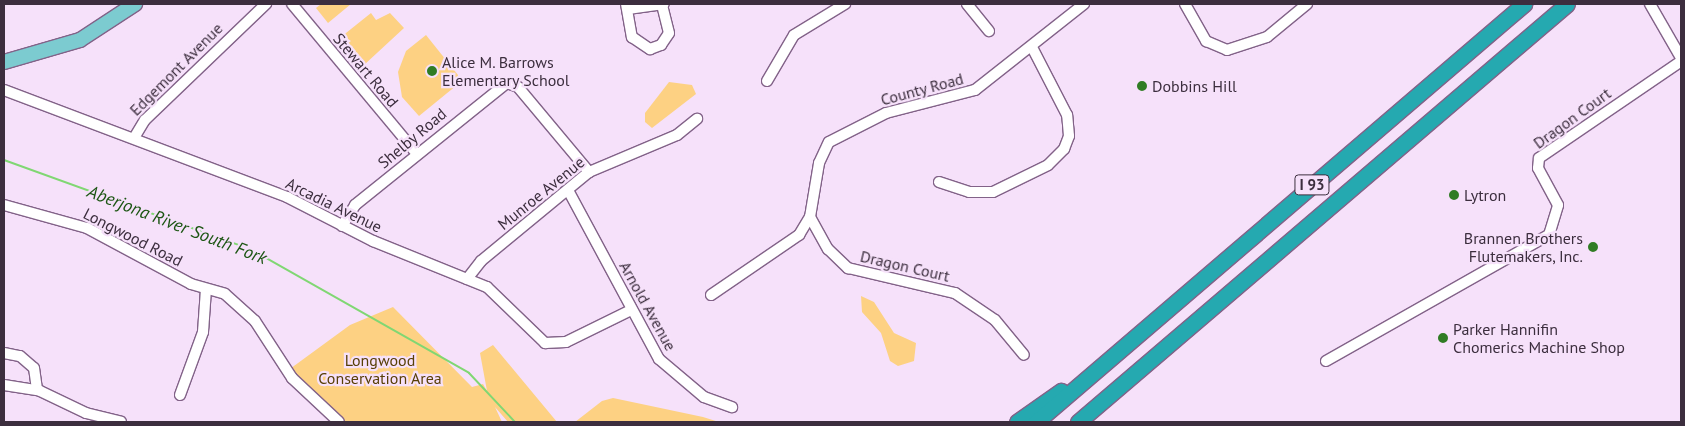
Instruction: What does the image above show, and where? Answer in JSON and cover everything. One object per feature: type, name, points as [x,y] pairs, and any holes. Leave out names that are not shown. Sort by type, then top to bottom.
[{"type":"highway","name":"I 93","points":[[1036,422],[1524,4]]},
{"type":"highway","name":"I 93","points":[[1078,422],[1567,4]]},
{"type":"highway","points":[[1017,422],[1101,367]]},
{"type":"main road","points":[[4,62],[80,40],[134,4]]},
{"type":"street","name":"Edgemont Avenue","points":[[134,138],[144,120],[266,4]]},
{"type":"street","name":"Stewart Road","points":[[292,4],[417,154]]},
{"type":"street","points":[[663,4],[669,33],[653,48],[634,40],[627,7],[663,4]]},
{"type":"street","points":[[767,81],[794,35],[845,4]]},
{"type":"street","points":[[967,4],[989,31]]},
{"type":"street","name":"County Road","points":[[711,295],[794,240],[810,217],[822,155],[835,137],[886,113],[975,90],[1033,49],[1084,4]]},
{"type":"street","points":[[1185,4],[1206,41],[1227,50],[1267,36],[1307,4]]},
{"type":"street","points":[[1650,4],[1681,60]]},
{"type":"street","points":[[939,182],[969,192],[993,192],[1048,165],[1064,149],[1069,136],[1067,115],[1033,49]]},
{"type":"street","name":"Dragon Court","points":[[1326,361],[1549,235],[1558,205],[1538,168],[1539,158],[1681,60]]},
{"type":"street","name":"Shelby Road","points":[[342,226],[355,205],[500,86],[509,83],[518,87],[589,172]]},
{"type":"street","name":"Arcadia Avenue","points":[[4,90],[287,197],[342,226],[467,279],[500,295],[535,336],[550,344],[566,342],[631,310]]},
{"type":"street","name":"Munroe Avenue","points":[[467,279],[481,261],[589,172],[678,134],[697,119]]},
{"type":"street","name":"Arnold Avenue","points":[[568,190],[631,310],[670,370],[710,401],[732,407]]},
{"type":"street","name":"Longwood Road","points":[[4,205],[87,228],[206,289],[225,294],[241,307],[292,378],[339,422]]},
{"type":"street","name":"Dragon Court","points":[[810,217],[828,249],[848,268],[955,293],[995,320],[1024,355]]},
{"type":"street","points":[[180,395],[203,332],[206,289]]},
{"type":"street","points":[[4,353],[20,356],[34,368],[37,390]]},
{"type":"street","points":[[4,385],[37,390],[86,413],[121,422]]},
{"type":"green space","points":[[321,4],[351,4],[328,23],[316,8]]},
{"type":"green space","points":[[371,13],[376,20],[390,13],[404,28],[364,65],[341,37]]},
{"type":"green space","points":[[426,35],[458,75],[457,85],[419,116],[402,97],[398,72],[406,51]]},
{"type":"green space","points":[[669,82],[692,85],[696,94],[652,128],[645,122],[645,113]]},
{"type":"green space","points":[[861,296],[874,302],[894,333],[916,343],[914,361],[898,366],[890,361],[881,333],[862,312]]},
{"type":"green space","name":"Longwood Conservation Area","points":[[393,307],[472,387],[483,384],[487,391],[480,353],[493,345],[557,422],[508,422],[495,407],[502,422],[335,422],[283,374],[350,325]]},
{"type":"green space","points":[[613,398],[719,422],[575,422],[602,401]]},
{"type":"waterway","name":"Aberjona River South Fork","points":[[4,160],[252,250],[469,373],[515,422]]},
{"type":"place","name":"Alice M. Barrows Elementary School","points":[[432,71]]},
{"type":"place","name":"Dobbins Hill","points":[[1142,86]]},
{"type":"place","name":"Lytron","points":[[1454,195]]},
{"type":"place","name":"Brannen Brothers Flutemakers, Inc.","points":[[1593,247]]},
{"type":"place","name":"Parker Hannifin Chomerics Machine Shop","points":[[1443,338]]}]
